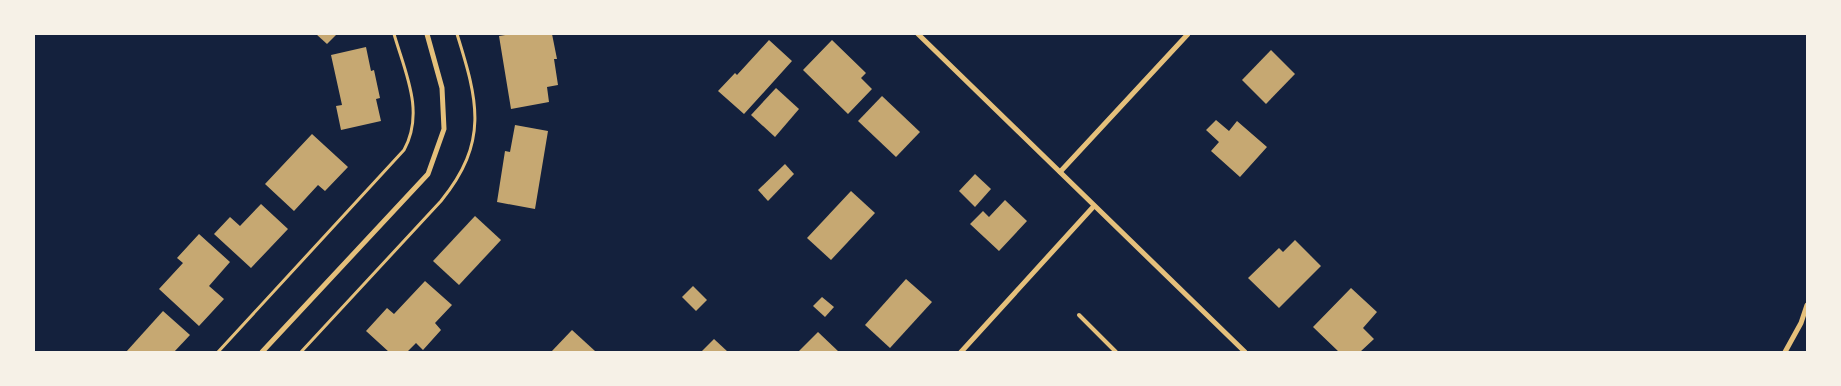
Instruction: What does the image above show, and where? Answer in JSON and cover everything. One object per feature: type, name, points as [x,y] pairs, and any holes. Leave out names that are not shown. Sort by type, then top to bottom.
[{"type":"street","points":[[262,352],[428,174],[444,129],[442,88],[427,34]]},
{"type":"street","points":[[918,34],[1245,352]]},
{"type":"street","points":[[1060,172],[1188,34]]},
{"type":"street","points":[[961,352],[1094,206]]},
{"type":"street","points":[[1785,352],[1801,323],[1807,305]]},
{"type":"lane","points":[[1079,315],[1116,352]]},
{"type":"path","points":[[218,352],[404,150],[410,140],[414,104],[394,34]]},
{"type":"building","points":[[316,34],[337,34],[327,44]]},
{"type":"building","points":[[511,34],[552,34],[557,59],[554,59],[558,85],[547,87],[549,102],[511,109],[499,36]]},
{"type":"building","points":[[769,40],[792,61],[744,114],[718,91],[735,73],[737,75]]},
{"type":"building","points":[[832,40],[866,73],[861,78],[872,89],[848,114],[803,70]]},
{"type":"building","points":[[366,47],[371,71],[374,70],[380,98],[376,99],[381,121],[341,130],[336,106],[342,105],[331,55]]},
{"type":"building","points":[[1271,50],[1295,74],[1266,104],[1242,80]]},
{"type":"building","points":[[776,88],[799,109],[775,137],[751,115]]},
{"type":"building","points":[[882,96],[920,132],[896,157],[858,121]]},
{"type":"building","points":[[1216,120],[1229,131],[1237,121],[1267,147],[1240,177],[1211,151],[1219,142],[1206,130]]},
{"type":"building","points":[[515,125],[548,131],[535,209],[497,202],[505,151],[510,152]]},
{"type":"building","points":[[312,134],[348,167],[325,191],[318,185],[294,211],[265,184]]},
{"type":"building","points":[[785,164],[794,174],[768,201],[758,190]]},
{"type":"building","points":[[975,174],[991,189],[975,207],[959,191]]},
{"type":"building","points":[[851,191],[875,213],[831,260],[807,238]]},
{"type":"building","points":[[1005,200],[1027,221],[999,251],[970,224],[983,211],[989,217]]},
{"type":"building","points":[[261,204],[288,229],[251,268],[214,234],[230,217],[240,226]]},
{"type":"building","points":[[475,216],[501,240],[459,285],[433,261]]},
{"type":"building","points":[[199,234],[230,262],[209,286],[224,299],[199,326],[159,289],[183,263],[177,258]]},
{"type":"building","points":[[1295,240],[1321,266],[1279,308],[1248,278],[1279,248],[1283,252]]},
{"type":"building","points":[[906,279],[932,302],[890,348],[865,325]]},
{"type":"building","points":[[425,281],[452,305],[435,323],[441,330],[423,350],[416,343],[407,352],[389,352],[366,331],[387,308],[394,314]]},
{"type":"building","points":[[693,286],[707,300],[696,311],[682,297]]},
{"type":"building","points":[[1351,288],[1377,312],[1363,328],[1374,339],[1360,352],[1339,352],[1313,327]]},
{"type":"building","points":[[822,297],[834,307],[825,317],[813,306]]},
{"type":"building","points":[[163,311],[190,335],[174,352],[126,352]]},
{"type":"building","points":[[572,330],[595,351],[551,352]]},
{"type":"building","points":[[818,332],[839,352],[798,352]]},
{"type":"building","points":[[714,339],[728,352],[701,352]]}]
